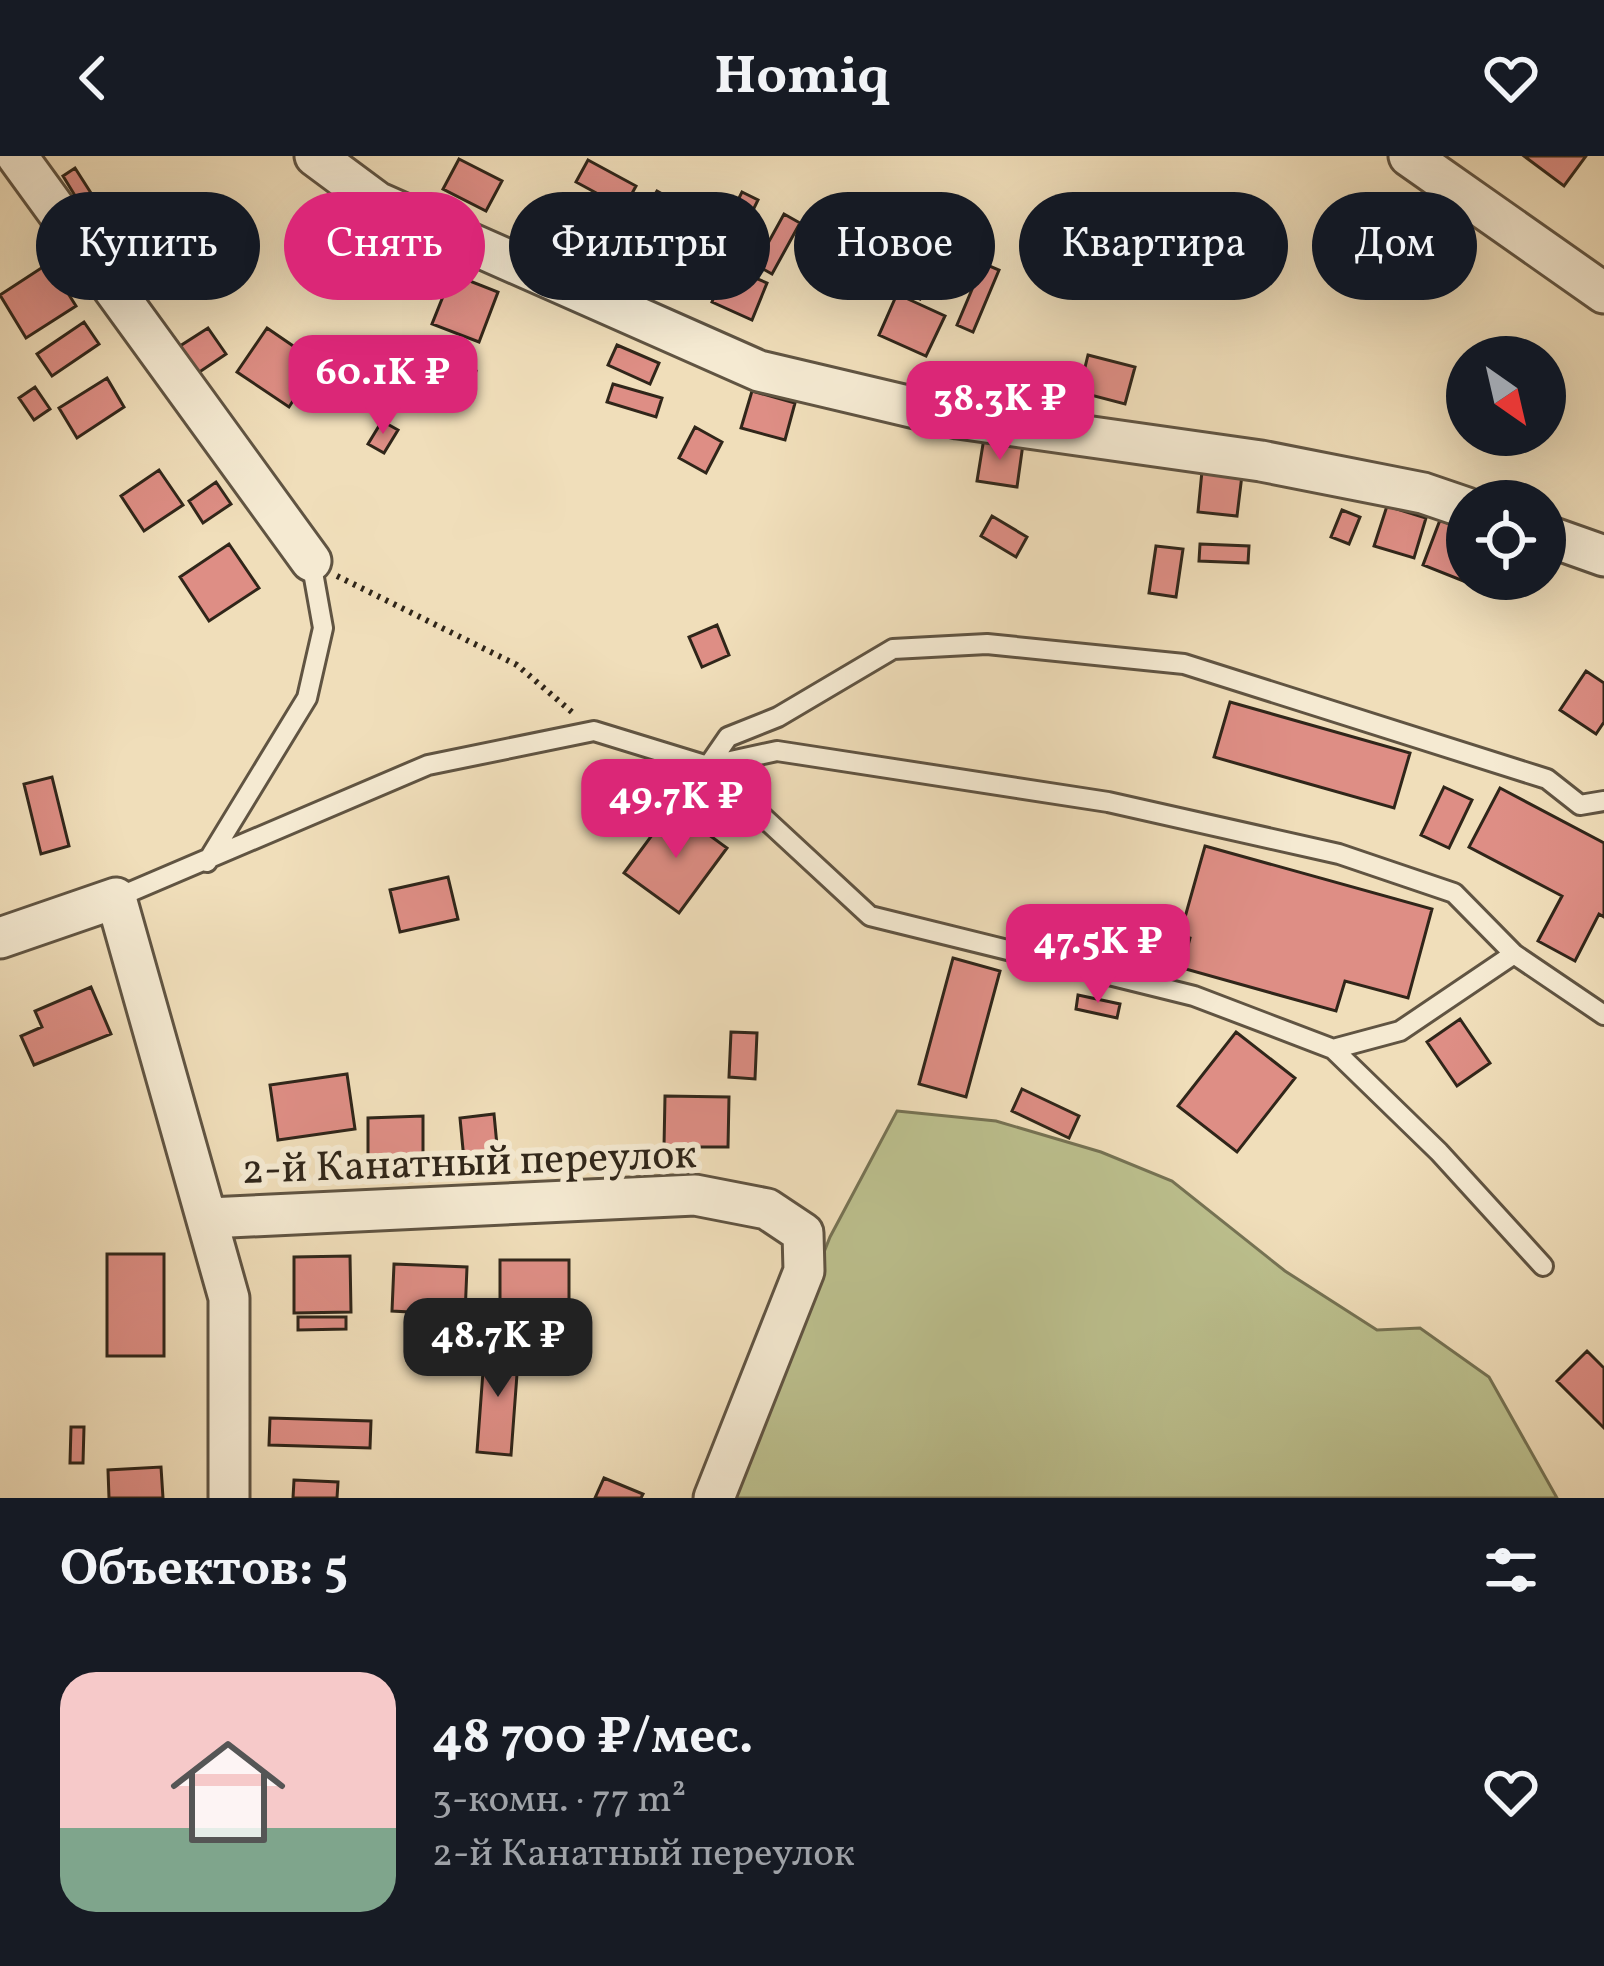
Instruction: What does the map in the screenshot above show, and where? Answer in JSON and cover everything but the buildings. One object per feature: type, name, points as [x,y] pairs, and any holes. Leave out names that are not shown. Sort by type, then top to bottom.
[{"type":"street","points":[[17,156],[311,561]]},
{"type":"street","points":[[315,156],[377,202],[759,371],[958,418],[1261,461],[1446,501]]},
{"type":"street","points":[[1409,156],[1604,293]]},
{"type":"street","points":[[1566,543],[1604,556]]},
{"type":"street","points":[[0,938],[116,898],[229,1298],[229,1498]]},
{"type":"street","name":"2-й Канатный переулок","points":[[209,1218],[695,1195],[767,1209],[802,1232],[804,1270],[714,1498]]},
{"type":"lane","points":[[207,862],[307,698],[323,628],[311,561]]},
{"type":"lane","points":[[708,766],[728,737],[778,717],[893,649],[987,644],[1184,664],[1547,779],[1580,805],[1604,801]]},
{"type":"lane","points":[[116,898],[428,764],[594,731],[708,766],[870,916],[1194,996],[1334,1049],[1543,1266]]},
{"type":"lane","points":[[708,766],[777,751],[1108,802],[1340,854],[1454,893],[1514,954],[1604,1015]]},
{"type":"lane","points":[[1334,1049],[1400,1031],[1514,954]]},
{"type":"path","points":[[311,561],[517,665],[594,731]]},
{"type":"green space","points":[[897,1111],[996,1121],[1101,1152],[1172,1181],[1285,1271],[1377,1330],[1420,1328],[1489,1377],[1557,1498],[727,1498],[830,1237]]}]
